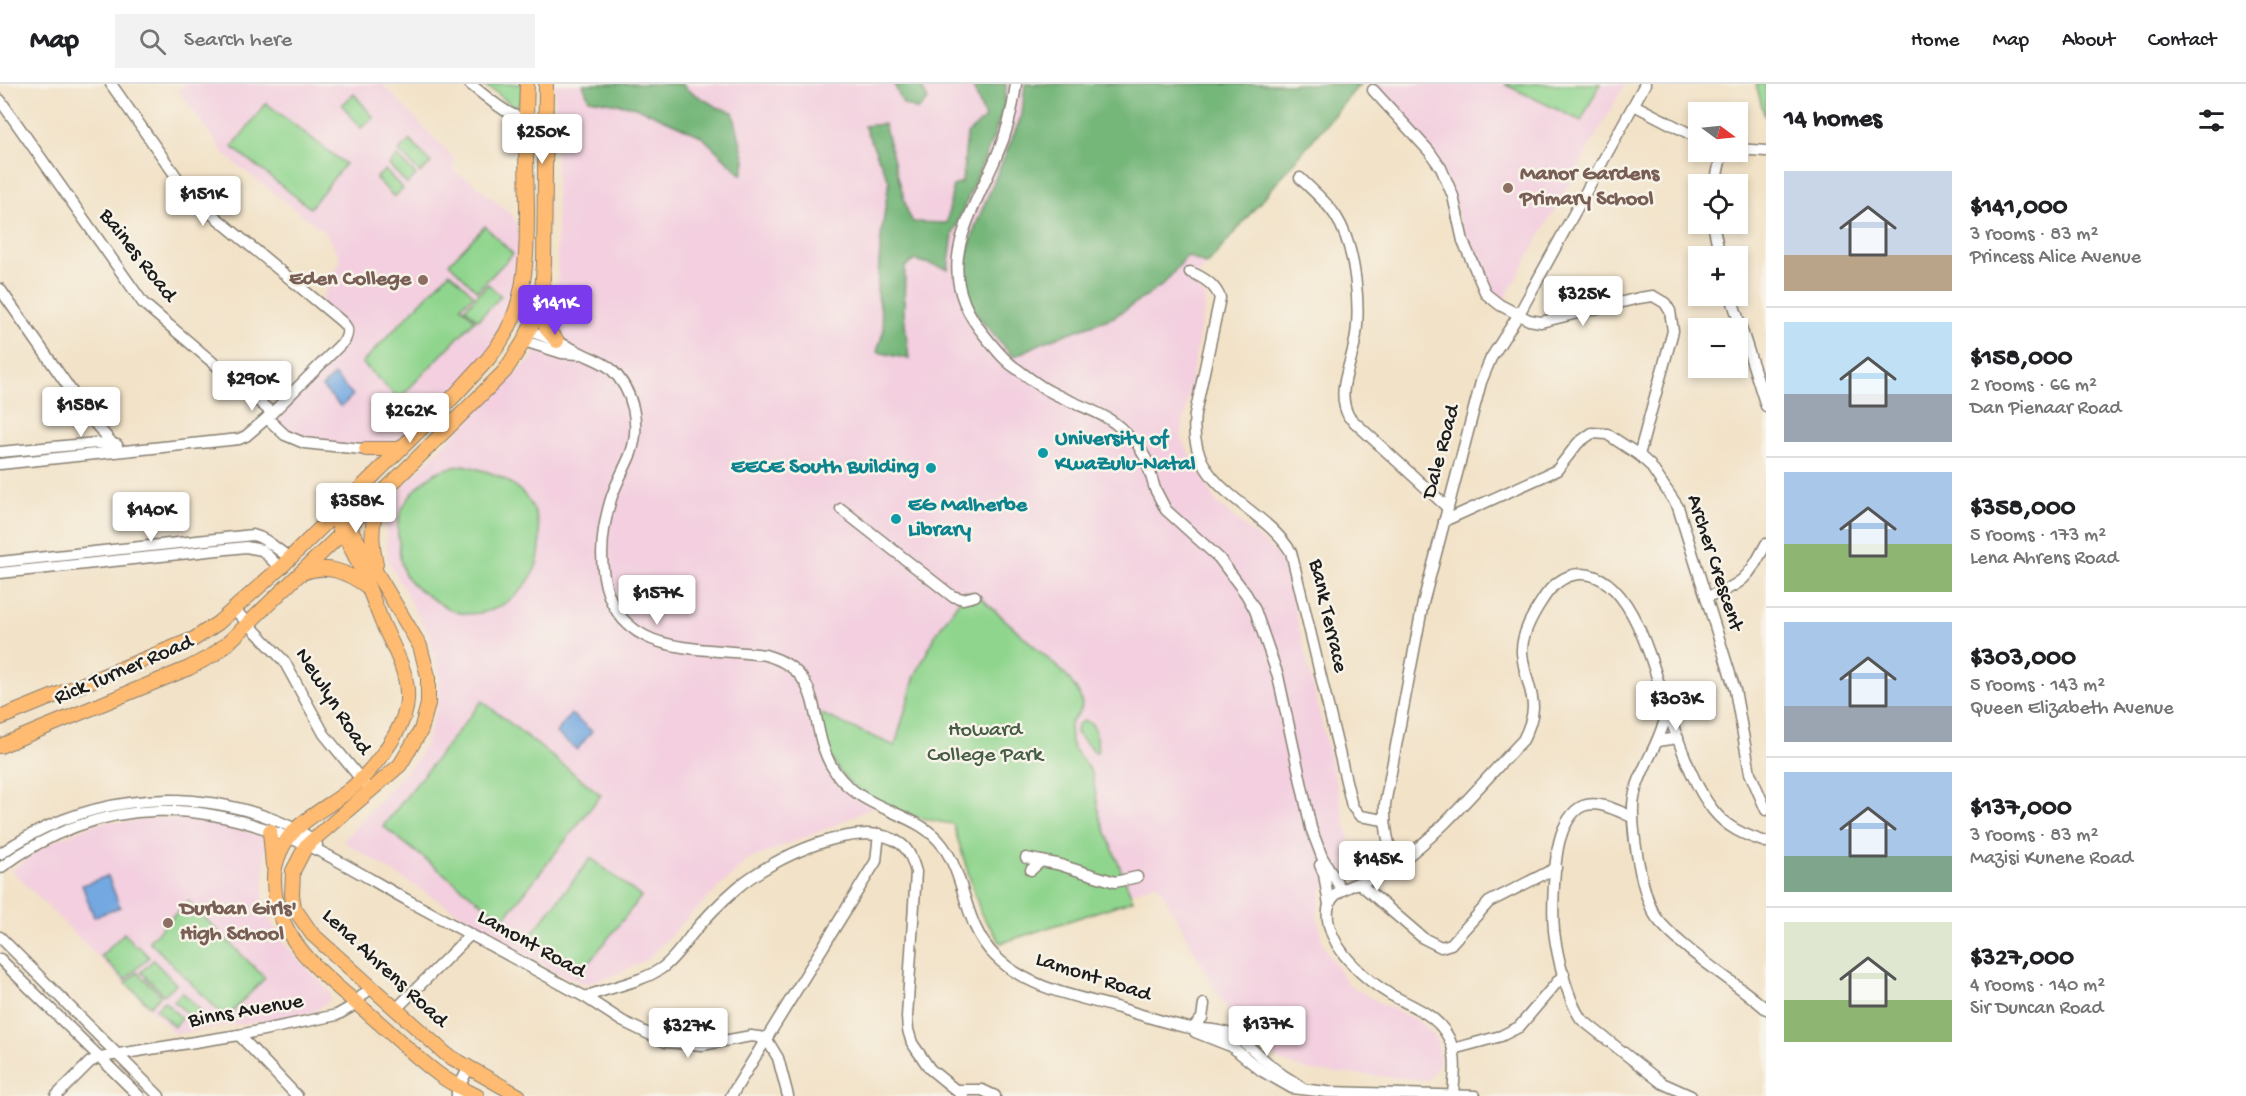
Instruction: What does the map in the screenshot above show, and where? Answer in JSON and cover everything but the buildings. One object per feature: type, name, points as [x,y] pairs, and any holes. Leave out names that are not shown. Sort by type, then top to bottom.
[{"type":"main road","name":"Rick Turner Road","points":[[0,718],[194,639],[218,623],[291,558],[393,454],[456,394],[488,359],[508,330],[518,306],[526,253],[527,84]]},
{"type":"main road","name":"Rick Turner Road","points":[[0,746],[189,668],[213,655],[300,574],[505,371],[541,305],[544,272],[546,84]]},
{"type":"main road","points":[[541,305],[544,323],[557,341]]},
{"type":"main road","points":[[488,359],[524,334],[518,306]]},
{"type":"main road","points":[[366,449],[393,454]]},
{"type":"main road","points":[[300,574],[318,568],[335,569],[374,583],[371,535],[381,494]]},
{"type":"main road","name":"Lena Ahrens Road","points":[[335,513],[346,529],[374,583],[380,615],[402,662],[406,707],[396,733],[360,779],[292,834],[278,858],[274,874],[273,894],[277,911],[283,926],[307,957],[458,1091],[477,1096]]},
{"type":"main road","name":"Lena Ahrens Road","points":[[374,583],[397,606],[420,646],[428,676],[428,704],[421,730],[400,765],[313,846],[293,871],[294,908],[312,934],[394,1010],[447,1055],[519,1096]]},
{"type":"main road","points":[[380,615],[397,606]]},
{"type":"main road","points":[[270,831],[274,874]]},
{"type":"street","points":[[0,452],[96,448],[141,450],[239,439],[246,436],[269,415],[345,340],[348,331],[341,321],[190,196],[111,84]]},
{"type":"street","points":[[470,84],[502,110],[526,121],[546,123]]},
{"type":"street","points":[[1016,84],[1003,140],[968,217],[959,248],[957,271],[961,296],[971,319],[1009,364],[1047,391],[1106,417],[1123,430],[1146,459],[1155,489],[1166,510],[1219,558],[1241,587],[1255,610],[1278,676],[1311,828],[1322,857],[1341,889]]},
{"type":"street","name":"Dale Road","points":[[1396,865],[1388,844],[1384,820],[1385,804],[1423,603],[1481,382],[1491,358],[1519,314],[1645,84]]},
{"type":"street","points":[[1374,90],[1429,151],[1441,168],[1453,196],[1463,241],[1486,294],[1529,320],[1541,322],[1639,298],[1657,297],[1665,303],[1670,311],[1673,331],[1639,455]]},
{"type":"street","name":"Baines Road","points":[[0,100],[143,303],[269,415],[285,435],[304,443],[366,449]]},
{"type":"street","points":[[1634,105],[1688,133]]},
{"type":"street","points":[[1748,150],[1766,151]]},
{"type":"street","points":[[1300,178],[1336,216],[1348,247],[1353,272],[1358,318],[1355,344],[1343,391],[1344,408],[1349,417],[1448,508]]},
{"type":"street","name":"Bank Terrace","points":[[1190,272],[1213,285],[1220,298],[1195,414],[1193,429],[1197,451],[1220,487],[1279,535],[1291,552],[1352,806],[1360,816],[1384,820]]},
{"type":"street","points":[[0,289],[91,419],[113,444]]},
{"type":"street","points":[[1734,306],[1766,406]]},
{"type":"street","points":[[524,334],[562,353],[583,354]]},
{"type":"street","name":"Lamont Road","points":[[524,334],[557,341],[605,365],[619,379],[630,397],[635,421],[632,450],[611,498],[603,540],[603,579],[612,604],[634,629],[656,641],[668,644],[765,655],[792,667],[804,681],[811,696],[825,751],[836,773],[853,791],[866,800],[925,828],[942,845],[954,866],[976,931],[995,956],[1012,970],[1045,988],[1232,1040]]},
{"type":"street","points":[[91,419],[96,448]]},
{"type":"street","name":"Archer Crescent","points":[[1443,521],[1557,470],[1578,443],[1592,433],[1607,434],[1639,455],[1650,465],[1678,507],[1735,690],[1750,773],[1766,810]]},
{"type":"street","points":[[0,464],[113,444],[141,450]]},
{"type":"street","points":[[393,454],[405,470]]},
{"type":"street","points":[[840,509],[952,596],[963,599],[975,596]]},
{"type":"street","points":[[0,573],[222,537],[253,535],[261,537],[291,558]]},
{"type":"street","points":[[222,537],[224,550]]},
{"type":"street","points":[[1706,597],[1731,589],[1742,582],[1766,544]]},
{"type":"street","points":[[0,562],[255,547],[262,550],[280,568]]},
{"type":"street","points":[[1329,905],[1341,889],[1374,878],[1396,865],[1443,824],[1523,740],[1532,724],[1534,709],[1522,652],[1524,637],[1545,595],[1556,583],[1570,575],[1583,574],[1604,582],[1617,593],[1632,614],[1648,647],[1668,713],[1697,783],[1712,809],[1736,831],[1766,842]]},
{"type":"street","name":"Newlyn Road","points":[[234,609],[284,661],[324,734],[372,791]]},
{"type":"street","points":[[1668,713],[1639,782],[1632,817],[1649,908],[1681,942],[1766,1008]]},
{"type":"street","points":[[1657,741],[1678,738]]},
{"type":"street","points":[[1293,749],[1294,780],[1300,811],[1324,874],[1329,905],[1329,927],[1350,961],[1375,984],[1437,1021],[1448,1035],[1453,1049],[1453,1095]]},
{"type":"street","points":[[0,868],[57,822],[93,815],[142,800],[176,805],[238,808],[279,821],[292,834]]},
{"type":"street","points":[[1632,817],[1609,807],[1595,804],[1577,809],[1570,817],[1560,839],[1556,868],[1554,930],[1564,974],[1574,1006],[1581,1019],[1662,1083],[1691,1096]]},
{"type":"street","points":[[176,805],[243,821],[270,831],[292,834]]},
{"type":"street","name":"Lamont Road","points":[[292,834],[585,997],[661,969],[717,907],[738,887],[764,868],[818,845],[844,838],[875,834]]},
{"type":"street","points":[[875,834],[901,844],[909,852],[916,872],[907,1017],[912,1043],[930,1069],[959,1093],[982,1090],[995,1096]]},
{"type":"street","points":[[875,834],[876,861]]},
{"type":"street","points":[[866,876],[875,834]]},
{"type":"street","points":[[0,854],[34,839]]},
{"type":"street","points":[[731,1096],[876,861],[886,849],[901,844]]},
{"type":"street","points":[[1026,858],[1057,864],[1115,882],[1137,877]]},
{"type":"street","points":[[1031,870],[1041,861]]},
{"type":"street","points":[[1359,883],[1423,938],[1441,947],[1451,944],[1490,902],[1556,868]]},
{"type":"street","points":[[394,1010],[470,935]]},
{"type":"street","points":[[0,937],[159,1096]]},
{"type":"street","points":[[0,959],[139,1096]]},
{"type":"street","points":[[27,986],[38,974]]},
{"type":"street","points":[[1453,1049],[1501,1036],[1519,1027],[1564,974]]},
{"type":"street","name":"Binns Avenue","points":[[100,1057],[239,1035],[337,1015],[344,1012],[371,987]]},
{"type":"street","points":[[585,997],[622,1021],[665,1042],[702,1045],[751,1036],[766,1038]]},
{"type":"street","points":[[1190,1028],[1202,1018],[1204,1004]]},
{"type":"street","name":"Lamont Road","points":[[1190,1028],[1218,1031],[1232,1040]]},
{"type":"street","points":[[239,1035],[297,1096]]},
{"type":"street","points":[[766,1038],[778,1058],[788,1096]]},
{"type":"street","points":[[1232,1040],[1310,1092],[1475,1096]]},
{"type":"street","points":[[56,1096],[90,1062],[100,1057]]},
{"type":"street","points":[[458,1091],[468,1069]]},
{"type":"shaded area","name":"Eden College","points":[[187,84],[382,84],[454,158],[453,169],[457,174],[471,180],[514,217],[521,240],[512,310],[496,348],[386,457],[300,442],[272,418],[350,335],[321,301],[341,259],[326,233],[223,152],[178,90]]},
{"type":"shaded area","points":[[555,84],[1361,84],[1191,283],[1206,297],[1181,438],[1216,502],[1283,559],[1356,868],[1322,890],[1317,914],[1323,945],[1347,983],[1378,1002],[1418,1021],[1437,1039],[1440,1062],[1428,1080],[1310,1071],[1278,1060],[1243,1032],[1222,1001],[1157,883],[1001,943],[981,914],[953,824],[921,820],[879,804],[833,826],[748,860],[648,959],[612,976],[585,984],[553,972],[343,841],[416,760],[425,745],[436,710],[440,676],[428,634],[387,559],[386,516],[401,488],[532,358],[558,295]]},
{"type":"shaded area","name":"Manor Gardens Primary School","points":[[1377,84],[1625,84],[1502,304],[1484,293],[1447,181],[1373,90]]},
{"type":"shaded area","name":"Durban Girls' High School","points":[[151,818],[194,819],[219,823],[264,837],[266,840],[263,899],[269,918],[286,946],[329,991],[330,1000],[313,1013],[175,1034],[11,870],[50,843],[92,825],[111,820],[119,823]]},
{"type":"green space","points":[[481,84],[523,84],[521,101],[514,107]]},
{"type":"green space","points":[[583,84],[683,84],[686,89],[717,107],[733,112],[745,161],[742,175],[701,136],[636,107],[589,99]]},
{"type":"green space","points":[[894,84],[920,84],[928,100],[918,110],[903,104]]},
{"type":"green space","points":[[972,84],[1006,84],[1005,104],[953,234],[948,269],[915,260],[905,267],[904,313],[909,359],[877,352],[884,329],[877,290],[881,237],[889,181],[864,126],[884,124],[908,213],[913,222],[947,223],[953,186],[962,182],[967,134],[985,118]]},
{"type":"green space","points":[[1025,84],[1360,84],[1207,265],[1187,256],[1163,285],[1114,317],[1046,341],[1013,357],[980,319],[965,293],[966,256],[977,222],[1022,115]]},
{"type":"green space","points":[[1504,84],[1600,84],[1581,121]]},
{"type":"green space","points":[[1756,84],[1766,84],[1766,116],[1764,114]]},
{"type":"green space","points":[[354,94],[374,118],[361,128],[342,105]]},
{"type":"green space","points":[[266,103],[345,164],[310,208],[232,147]]},
{"type":"green space","points":[[410,140],[431,163],[420,173],[399,151]]},
{"type":"green space","points":[[397,156],[416,175],[407,184],[389,165]]},
{"type":"green space","points":[[385,170],[403,189],[394,197],[376,178]]},
{"type":"green space","points":[[485,226],[513,254],[477,291],[449,263]]},
{"type":"green space","points":[[450,272],[474,295],[461,306],[475,320],[399,399],[362,363]]},
{"type":"green space","points":[[488,284],[501,296],[478,320],[465,308]]},
{"type":"green space","points":[[464,465],[499,476],[517,488],[533,508],[540,534],[538,560],[521,590],[498,607],[470,614],[447,608],[409,581],[402,566],[398,532],[402,509],[417,488],[437,472]]},
{"type":"green space","name":"Howard College Park","points":[[966,591],[981,598],[1065,674],[1077,691],[1082,707],[1070,723],[1071,742],[1092,773],[1100,817],[1133,900],[1001,943],[981,914],[953,824],[905,814],[890,808],[875,801],[848,782],[834,763],[817,712],[895,746],[915,676],[936,634]]},
{"type":"green space","points":[[482,701],[601,795],[503,920],[383,826]]},
{"type":"green space","points":[[1083,721],[1094,727],[1098,750],[1096,753],[1076,733],[1077,725]]},
{"type":"green space","points":[[591,858],[641,897],[579,975],[530,936]]},
{"type":"green space","points":[[188,901],[265,978],[226,1018],[149,941]]},
{"type":"green space","points":[[124,933],[149,957],[125,980],[101,956]]},
{"type":"green space","points":[[153,960],[176,984],[164,995],[141,972]]},
{"type":"green space","points":[[137,972],[161,995],[150,1006],[126,983]]},
{"type":"green space","points":[[182,992],[200,1010],[192,1019],[174,1001]]},
{"type":"green space","points":[[164,1001],[182,1019],[174,1027],[156,1009]]},
{"type":"water","points":[[334,375],[353,395],[341,407],[322,387]]},
{"type":"water","points":[[571,714],[592,731],[577,750],[556,733]]},
{"type":"water","points":[[108,876],[120,907],[94,917],[82,885]]},
{"type":"place","name":"Manor Gardens Primary School","points":[[1508,188]]},
{"type":"place","name":"Eden College","points":[[423,280]]},
{"type":"place","name":"University of KwaZulu-Natal","points":[[1043,453]]},
{"type":"place","name":"EECE South Building","points":[[931,468]]},
{"type":"place","name":"EG Malherbe Library","points":[[896,519]]},
{"type":"place","name":"Durban Girls' High School","points":[[168,923]]}]
